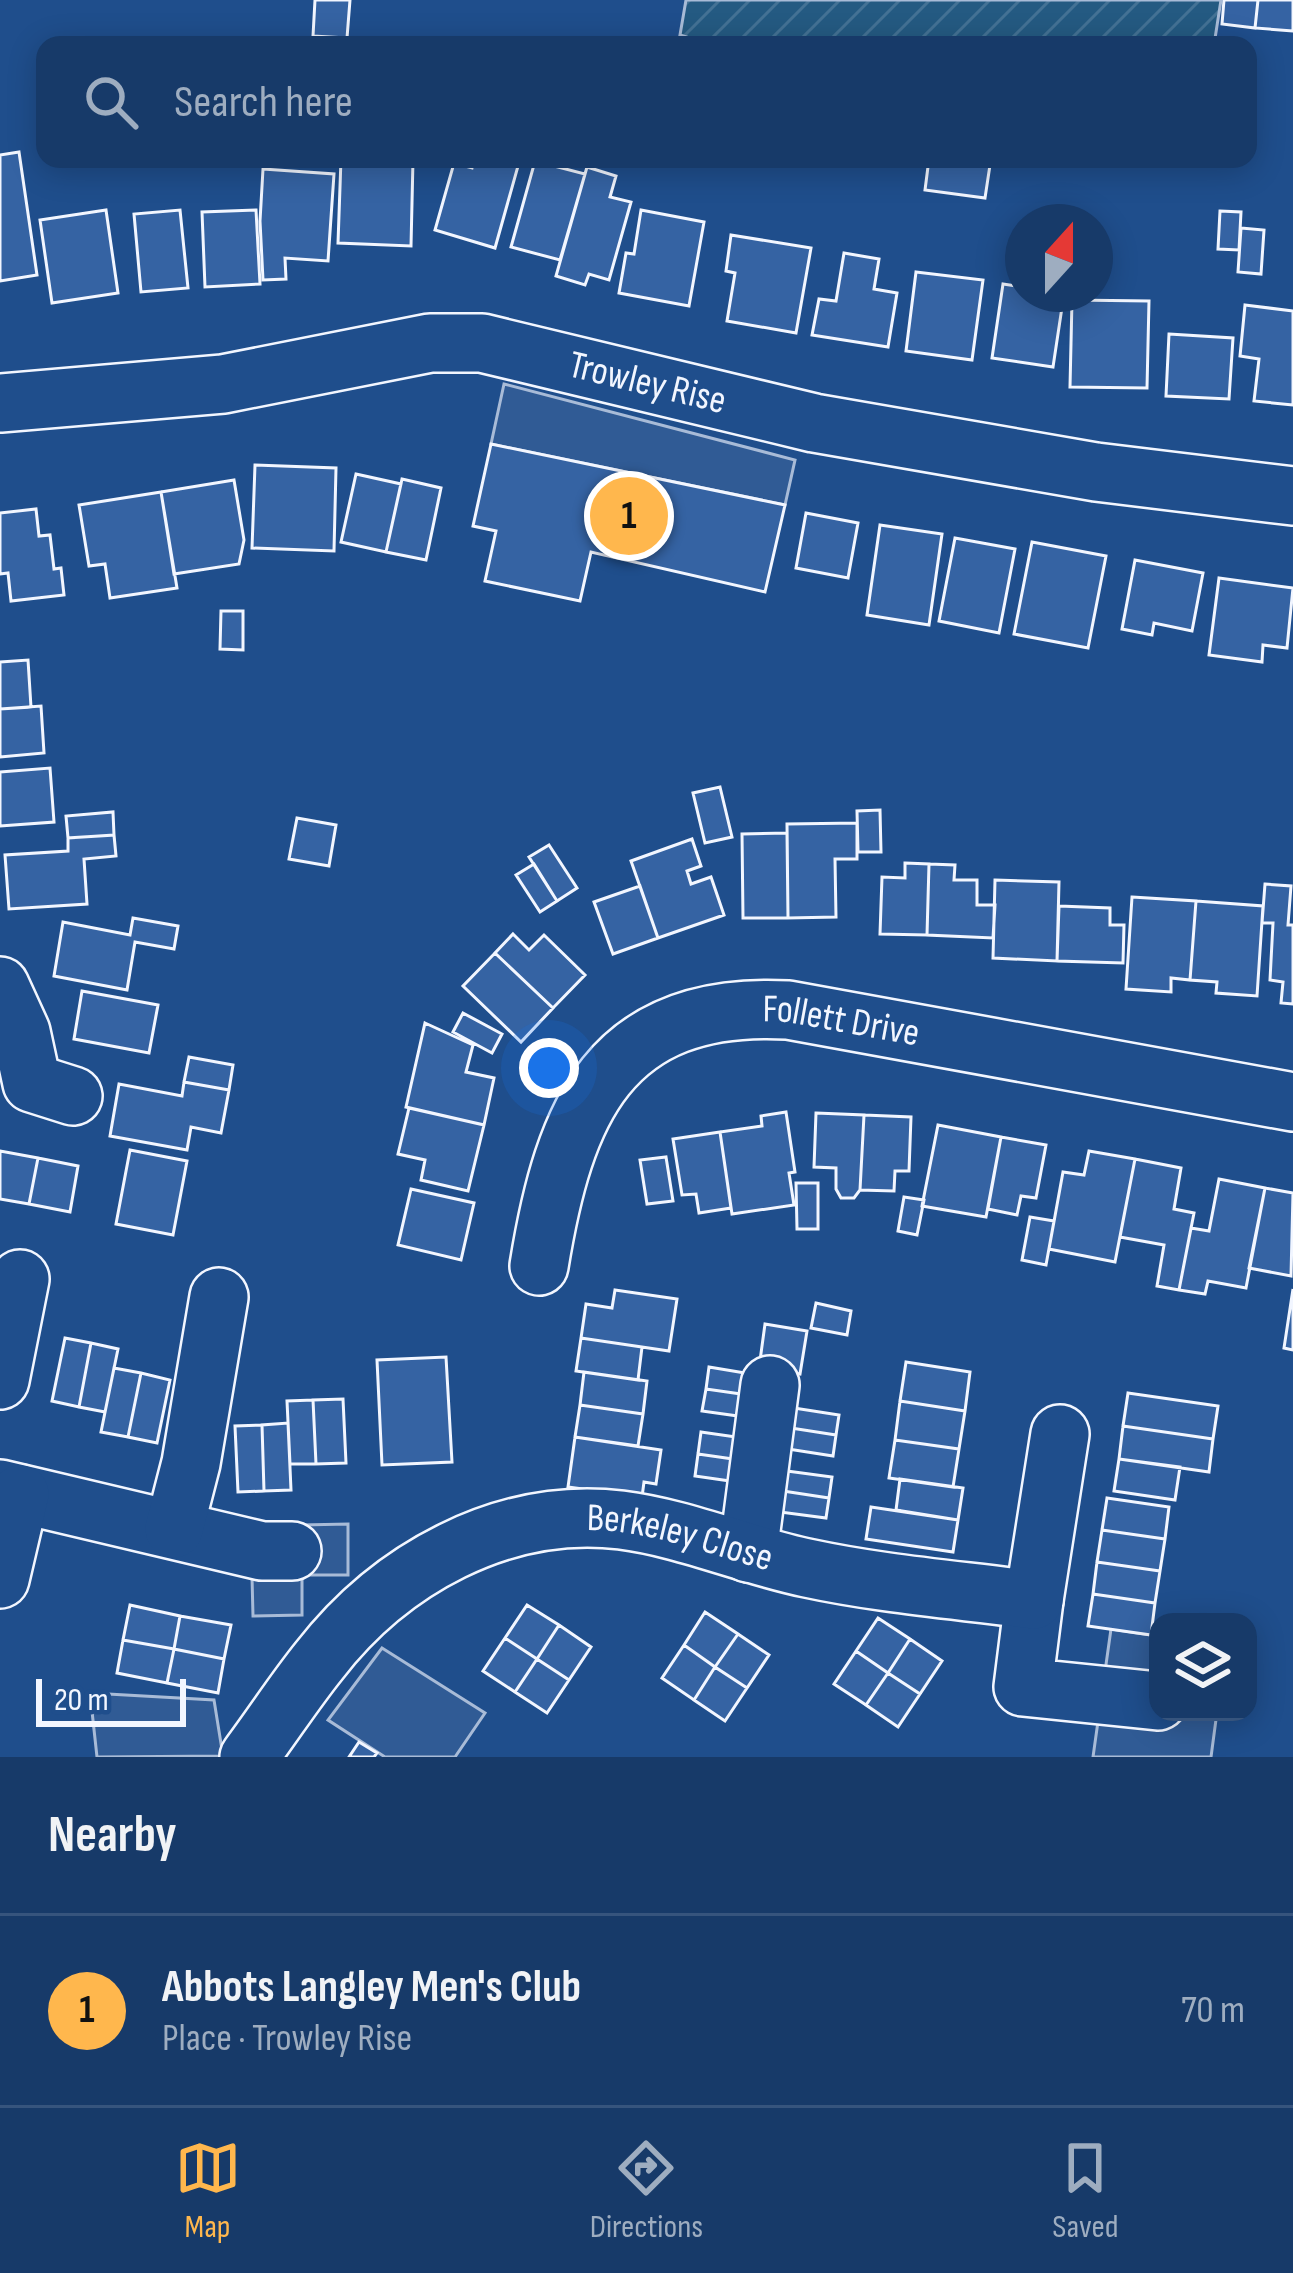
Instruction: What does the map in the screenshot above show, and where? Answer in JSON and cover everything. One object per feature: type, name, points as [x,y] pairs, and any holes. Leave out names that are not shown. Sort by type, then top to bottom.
[{"type":"street","name":"Trowley Rise","points":[[0,403],[223,384],[430,343],[482,344],[814,423],[1096,472],[1293,496]]},
{"type":"street","points":[[0,986],[21,1032],[32,1083],[74,1096]]},
{"type":"street","name":"Follett Drive","points":[[539,1266],[556,1181],[575,1122],[596,1089],[625,1056],[662,1030],[704,1014],[741,1007],[788,1010],[1293,1102]]},
{"type":"street","points":[[0,1380],[20,1279]]},
{"type":"street","points":[[182,1530],[219,1297]]},
{"type":"street","points":[[748,1553],[770,1385]]},
{"type":"street","points":[[1060,1434],[1023,1687],[1149,1700]]},
{"type":"street","points":[[0,1579],[10,1492],[262,1551],[292,1551]]},
{"type":"street","name":"Berkeley Close","points":[[249,1757],[321,1657],[399,1583],[459,1545],[522,1524],[623,1521],[810,1569],[1034,1600]]},
{"type":"shaded area","points":[[686,0],[1221,0],[1215,36],[680,35]]},
{"type":"shaded area","points":[[504,384],[795,460],[785,505],[491,444]]},
{"type":"shaded area","points":[[348,1524],[348,1575],[302,1575],[302,1615],[253,1616],[252,1577],[301,1525]]},
{"type":"shaded area","points":[[1111,1629],[1149,1635],[1149,1721],[1216,1721],[1211,1757],[1093,1757]]},
{"type":"shaded area","points":[[382,1648],[485,1713],[455,1757],[385,1757],[328,1720]]},
{"type":"shaded area","points":[[90,1693],[214,1700],[223,1756],[97,1757]]},
{"type":"building","points":[[315,0],[350,0],[347,36],[313,36]]},
{"type":"building","points":[[1224,0],[1258,0],[1255,28],[1222,24]]},
{"type":"building","points":[[1258,0],[1293,0],[1293,31],[1255,28]]},
{"type":"building","points":[[19,152],[37,275],[0,281],[0,155]]},
{"type":"building","points":[[341,168],[413,168],[411,246],[338,243]]},
{"type":"building","points":[[453,168],[517,168],[495,248],[435,230]]},
{"type":"building","points":[[533,168],[585,174],[560,260],[511,247]]},
{"type":"building","points":[[587,168],[616,176],[610,197],[631,202],[609,280],[589,274],[585,285],[556,276]]},
{"type":"building","points":[[928,168],[990,168],[985,198],[925,190]]},
{"type":"building","points":[[263,169],[334,174],[328,261],[285,258],[286,279],[263,280]]},
{"type":"building","points":[[106,210],[118,293],[52,303],[40,220]]},
{"type":"building","points":[[180,210],[188,288],[141,292],[134,214]]},
{"type":"building","points":[[256,210],[260,284],[205,287],[202,212]]},
{"type":"building","points":[[641,210],[704,222],[689,306],[619,293],[626,253],[634,254]]},
{"type":"building","points":[[1220,211],[1241,212],[1239,250],[1218,249]]},
{"type":"building","points":[[1241,228],[1264,230],[1261,274],[1238,272]]},
{"type":"building","points":[[731,235],[811,248],[796,333],[727,321],[735,273],[726,271]]},
{"type":"building","points":[[844,253],[879,259],[874,289],[897,293],[888,347],[812,335],[819,299],[836,301]]},
{"type":"building","points":[[916,272],[983,280],[972,360],[906,351]]},
{"type":"building","points":[[1003,284],[1005,312],[1061,312],[1053,367],[992,358]]},
{"type":"building","points":[[1113,301],[1149,301],[1147,388],[1070,387],[1072,312],[1113,312]]},
{"type":"building","points":[[1245,305],[1293,311],[1293,405],[1254,401],[1259,359],[1240,356]]},
{"type":"building","points":[[1169,334],[1233,338],[1229,399],[1166,396]]},
{"type":"building","points":[[491,444],[785,505],[765,592],[591,552],[580,601],[485,581],[496,531],[473,526]]},
{"type":"building","points":[[255,465],[336,468],[334,551],[252,548]]},
{"type":"building","points":[[356,474],[401,484],[386,552],[341,542]]},
{"type":"building","points":[[402,479],[441,488],[426,560],[386,552]]},
{"type":"building","points":[[234,480],[244,540],[239,564],[174,574],[161,492]]},
{"type":"building","points":[[161,492],[177,588],[110,598],[105,564],[89,566],[79,505]]},
{"type":"building","points":[[36,509],[39,536],[50,535],[54,569],[61,568],[64,595],[11,601],[8,573],[0,574],[0,513]]},
{"type":"building","points":[[806,513],[858,523],[848,578],[796,568]]},
{"type":"building","points":[[880,525],[942,534],[929,625],[867,615]]},
{"type":"building","points":[[955,538],[1015,549],[999,633],[939,621]]},
{"type":"building","points":[[1032,542],[1106,556],[1088,648],[1014,634]]},
{"type":"building","points":[[1135,560],[1203,573],[1192,631],[1154,623],[1152,635],[1122,629]]},
{"type":"building","points":[[1219,578],[1293,588],[1287,648],[1263,645],[1262,662],[1209,655]]},
{"type":"building","points":[[221,611],[243,611],[243,650],[220,649]]},
{"type":"building","points":[[28,660],[31,707],[0,709],[0,662]]},
{"type":"building","points":[[41,706],[44,753],[0,757],[0,709]]},
{"type":"building","points":[[50,768],[54,822],[0,826],[0,772]]},
{"type":"building","points":[[720,787],[732,837],[705,843],[693,793]]},
{"type":"building","points":[[880,810],[881,852],[858,852],[857,811]]},
{"type":"building","points":[[113,812],[114,835],[68,838],[66,816]]},
{"type":"building","points":[[297,818],[336,825],[329,866],[289,859]]},
{"type":"building","points":[[857,823],[857,859],[835,859],[836,917],[788,918],[787,824]]},
{"type":"building","points":[[787,833],[788,918],[743,918],[742,834]]},
{"type":"building","points":[[114,835],[116,856],[84,859],[87,904],[9,909],[5,855],[68,851],[68,838]]},
{"type":"building","points":[[692,839],[701,866],[687,871],[691,884],[711,877],[724,915],[658,938],[631,861]]},
{"type":"building","points":[[549,845],[577,888],[557,901],[529,857]]},
{"type":"building","points":[[905,863],[929,864],[927,935],[880,934],[882,877],[905,878]]},
{"type":"building","points":[[534,864],[557,901],[540,912],[516,875]]},
{"type":"building","points":[[929,864],[955,865],[954,880],[977,880],[977,905],[995,905],[993,938],[927,935]]},
{"type":"building","points":[[995,880],[1059,882],[1057,961],[993,958]]},
{"type":"building","points":[[1265,884],[1291,886],[1288,925],[1293,925],[1293,1004],[1281,1003],[1283,982],[1270,980],[1273,923],[1262,923]]},
{"type":"building","points":[[640,886],[658,938],[613,954],[594,902]]},
{"type":"building","points":[[1132,897],[1196,901],[1190,980],[1171,978],[1171,992],[1126,989]]},
{"type":"building","points":[[1196,901],[1263,906],[1257,996],[1216,993],[1217,982],[1190,980]]},
{"type":"building","points":[[1059,906],[1110,908],[1110,925],[1124,925],[1123,963],[1057,961]]},
{"type":"building","points":[[133,918],[178,926],[174,949],[135,942],[127,990],[54,976],[63,922],[130,935]]},
{"type":"building","points":[[513,934],[529,950],[544,935],[585,975],[553,1008],[495,953]]},
{"type":"building","points":[[495,953],[553,1008],[521,1042],[463,986]]},
{"type":"building","points":[[82,991],[158,1005],[149,1053],[74,1039]]},
{"type":"building","points":[[463,1013],[502,1034],[492,1053],[453,1032]]},
{"type":"building","points":[[425,1023],[473,1045],[466,1072],[494,1078],[484,1125],[406,1107]]},
{"type":"building","points":[[189,1057],[233,1065],[229,1090],[184,1082]]},
{"type":"building","points":[[184,1082],[229,1090],[221,1133],[191,1127],[187,1150],[110,1136],[119,1084],[182,1096]]},
{"type":"building","points":[[409,1108],[484,1125],[468,1191],[421,1180],[425,1160],[398,1154]]},
{"type":"building","points":[[786,1112],[795,1172],[789,1173],[794,1205],[732,1214],[720,1132],[762,1126],[761,1116]]},
{"type":"building","points":[[816,1113],[864,1115],[860,1190],[854,1198],[841,1198],[836,1168],[814,1167]]},
{"type":"building","points":[[864,1115],[911,1117],[909,1171],[895,1171],[894,1191],[860,1190]]},
{"type":"building","points":[[938,1125],[1001,1137],[986,1217],[922,1206]]},
{"type":"building","points":[[720,1132],[731,1208],[699,1213],[696,1194],[682,1195],[673,1139]]},
{"type":"building","points":[[1001,1137],[1046,1145],[1036,1198],[1021,1196],[1017,1215],[988,1209]]},
{"type":"building","points":[[130,1150],[187,1161],[173,1235],[116,1224]]},
{"type":"building","points":[[0,1151],[38,1158],[29,1204],[0,1199]]},
{"type":"building","points":[[1089,1151],[1135,1159],[1115,1262],[1049,1249],[1063,1172],[1084,1175]]},
{"type":"building","points":[[666,1157],[673,1201],[647,1204],[640,1160]]},
{"type":"building","points":[[38,1158],[78,1166],[70,1212],[29,1204]]},
{"type":"building","points":[[1135,1159],[1181,1168],[1174,1209],[1194,1213],[1179,1290],[1157,1286],[1164,1245],[1120,1237]]},
{"type":"building","points":[[1219,1179],[1265,1188],[1246,1288],[1208,1281],[1205,1294],[1179,1290],[1191,1228],[1209,1231]]},
{"type":"building","points":[[796,1183],[818,1183],[818,1229],[797,1229]]},
{"type":"building","points":[[1265,1188],[1293,1193],[1291,1276],[1249,1268]]},
{"type":"building","points":[[411,1189],[474,1203],[461,1260],[398,1245]]},
{"type":"building","points":[[904,1197],[924,1200],[917,1235],[898,1231]]},
{"type":"building","points":[[1030,1217],[1054,1221],[1046,1265],[1022,1260]]},
{"type":"building","points":[[1293,1289],[1293,1350],[1284,1348]]},
{"type":"building","points":[[615,1290],[677,1299],[669,1351],[581,1338],[586,1304],[612,1308]]},
{"type":"building","points":[[816,1303],[851,1311],[847,1335],[811,1328]]},
{"type":"building","points":[[765,1324],[807,1331],[800,1374],[759,1368]]},
{"type":"building","points":[[65,1338],[91,1343],[79,1407],[52,1401]]},
{"type":"building","points":[[581,1338],[642,1347],[638,1380],[576,1371]]},
{"type":"building","points":[[91,1343],[118,1349],[105,1412],[79,1407]]},
{"type":"building","points":[[446,1357],[452,1462],[382,1465],[377,1360]]},
{"type":"building","points":[[906,1362],[970,1372],[965,1411],[900,1401]]},
{"type":"building","points":[[709,1367],[751,1374],[748,1395],[706,1389]]},
{"type":"building","points":[[114,1368],[141,1373],[128,1437],[101,1432]]},
{"type":"building","points":[[584,1372],[647,1381],[643,1414],[580,1405]]},
{"type":"building","points":[[141,1373],[170,1380],[157,1443],[128,1437]]},
{"type":"building","points":[[706,1389],[748,1395],[745,1417],[702,1411]]},
{"type":"building","points":[[1128,1393],[1218,1406],[1213,1439],[1123,1426]]},
{"type":"building","points":[[343,1399],[346,1463],[316,1464],[313,1400]]},
{"type":"building","points":[[313,1400],[316,1464],[290,1464],[287,1401]]},
{"type":"building","points":[[900,1401],[965,1411],[959,1449],[895,1440]]},
{"type":"building","points":[[580,1405],[643,1414],[638,1446],[575,1437]]},
{"type":"building","points":[[794,1408],[839,1415],[836,1435],[791,1428]]},
{"type":"building","points":[[288,1423],[291,1490],[264,1491],[262,1425]]},
{"type":"building","points":[[262,1425],[264,1491],[238,1492],[235,1426]]},
{"type":"building","points":[[1123,1426],[1213,1439],[1209,1472],[1119,1459]]},
{"type":"building","points":[[791,1428],[836,1435],[833,1456],[788,1449]]},
{"type":"building","points":[[701,1432],[743,1438],[740,1460],[698,1454]]},
{"type":"building","points":[[575,1437],[661,1450],[656,1484],[644,1482],[642,1497],[568,1487]]},
{"type":"building","points":[[895,1440],[959,1449],[953,1487],[889,1478]]},
{"type":"building","points":[[698,1454],[740,1460],[737,1482],[695,1476]]},
{"type":"building","points":[[1119,1459],[1180,1467],[1175,1500],[1114,1491]]},
{"type":"building","points":[[787,1471],[832,1477],[829,1498],[783,1491]]},
{"type":"building","points":[[900,1479],[963,1488],[958,1520],[896,1510]]},
{"type":"building","points":[[783,1491],[829,1498],[826,1518],[780,1512]]},
{"type":"building","points":[[1107,1498],[1169,1507],[1165,1539],[1102,1530]]},
{"type":"building","points":[[871,1507],[958,1520],[953,1552],[866,1539]]},
{"type":"building","points":[[1102,1530],[1165,1539],[1160,1571],[1097,1562]]},
{"type":"building","points":[[1097,1562],[1160,1571],[1155,1603],[1093,1594]]},
{"type":"building","points":[[1093,1594],[1155,1603],[1154,1613],[1149,1613],[1149,1635],[1088,1626]]},
{"type":"building","points":[[130,1605],[180,1616],[174,1649],[123,1640]]},
{"type":"building","points":[[527,1605],[559,1625],[537,1659],[505,1638]]},
{"type":"building","points":[[705,1612],[738,1634],[715,1667],[684,1645]]},
{"type":"building","points":[[180,1616],[231,1625],[224,1659],[174,1649]]},
{"type":"building","points":[[878,1618],[910,1639],[888,1673],[856,1651]]},
{"type":"building","points":[[559,1625],[591,1647],[569,1680],[537,1659]]},
{"type":"building","points":[[738,1634],[769,1655],[747,1688],[715,1667]]},
{"type":"building","points":[[505,1638],[537,1659],[515,1692],[483,1671]]},
{"type":"building","points":[[910,1639],[942,1661],[920,1694],[888,1673]]},
{"type":"building","points":[[123,1640],[174,1649],[167,1683],[117,1673]]},
{"type":"building","points":[[684,1645],[715,1667],[694,1700],[662,1678]]},
{"type":"building","points":[[174,1649],[224,1659],[218,1693],[167,1683]]},
{"type":"building","points":[[856,1651],[888,1673],[866,1705],[834,1684]]},
{"type":"building","points":[[537,1659],[569,1680],[547,1713],[515,1692]]},
{"type":"building","points":[[715,1667],[747,1688],[725,1721],[694,1700]]},
{"type":"building","points":[[888,1673],[920,1694],[898,1727],[866,1705]]},
{"type":"building","points":[[359,1742],[377,1753],[374,1757],[349,1757]]},
{"type":"place","name":"Abbots Langley Men's Club","points":[[629,516]]}]
